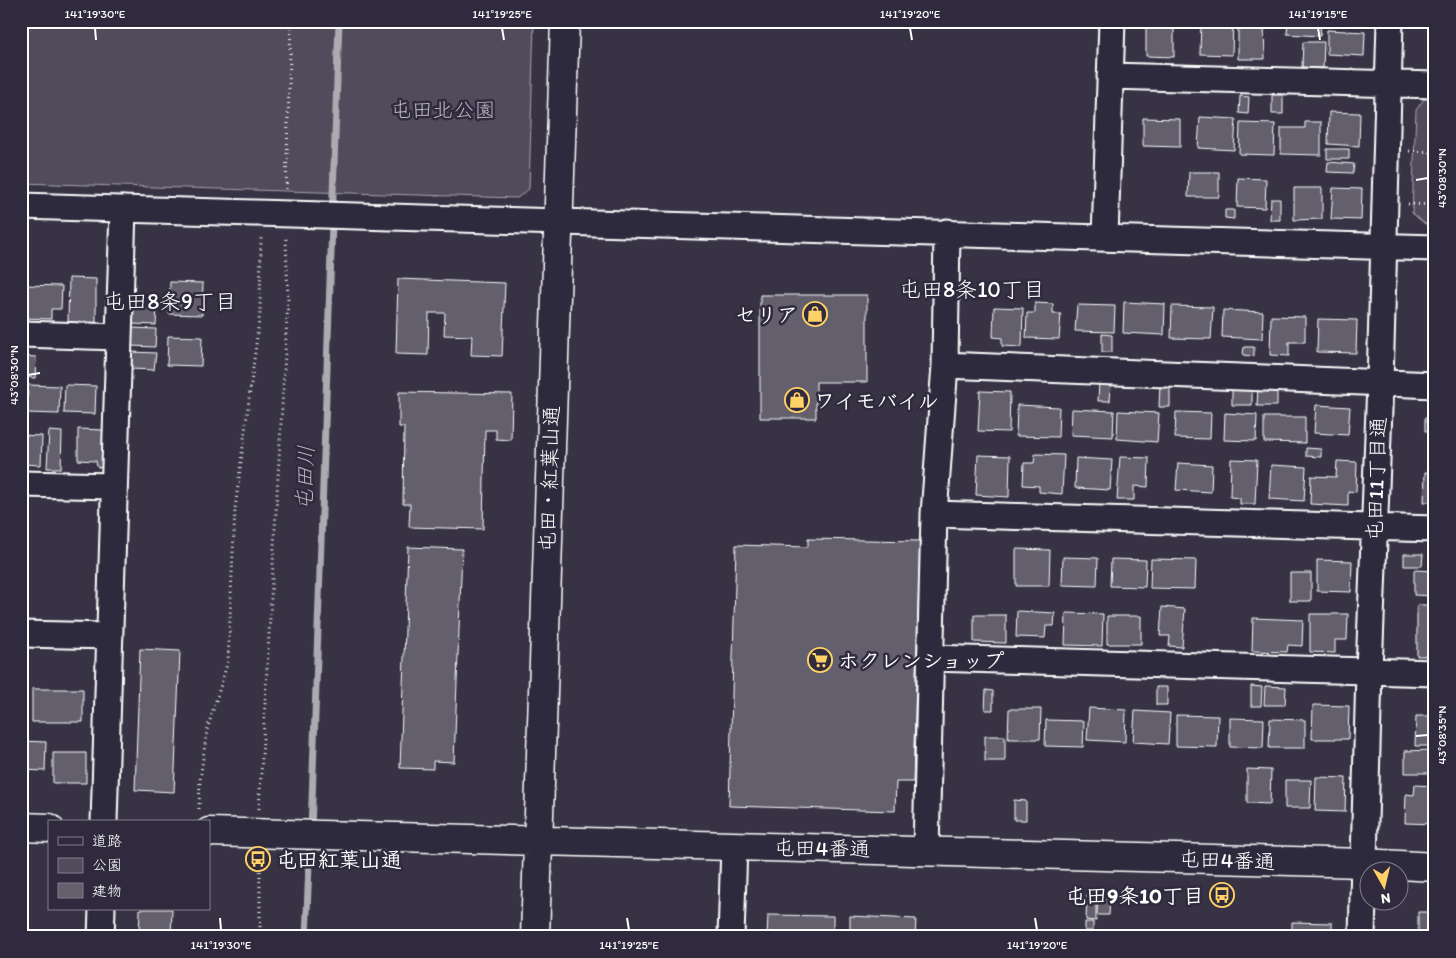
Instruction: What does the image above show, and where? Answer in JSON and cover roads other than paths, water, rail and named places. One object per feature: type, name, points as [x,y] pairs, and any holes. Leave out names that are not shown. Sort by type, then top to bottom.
[{"type":"street","name":"屯田・紅葉山通","points":[[535,937],[564,21]]},
{"type":"street","points":[[1105,238],[1112,21]]},
{"type":"street","name":"屯田11丁目通","points":[[1364,860],[1390,21]]},
{"type":"street","points":[[1110,76],[1435,85]]},
{"type":"street","points":[[21,206],[123,209],[292,224],[370,216],[1435,248]]},
{"type":"street","points":[[104,820],[123,209]]},
{"type":"street","points":[[926,851],[934,514],[945,365],[947,232]]},
{"type":"street","points":[[21,334],[119,337]]},
{"type":"street","points":[[945,365],[1435,385]]},
{"type":"street","points":[[21,484],[114,486]]},
{"type":"street","points":[[934,514],[1435,529]]},
{"type":"street","points":[[21,634],[110,636]]},
{"type":"street","points":[[931,658],[1435,673]]},
{"type":"street","name":"屯田4番通","points":[[210,821],[260,823],[349,837],[1358,864]]},
{"type":"street","points":[[21,827],[48,828]]},
{"type":"street","points":[[731,937],[734,846]]},
{"type":"street","name":"屯田4番通","points":[[1408,866],[1435,867]]},
{"type":"street","points":[[101,937],[102,910]]},
{"type":"street","name":"屯田11丁目通","points":[[1362,937],[1363,910]]},
{"type":"waterway","name":"屯田川","points":[[311,830],[339,21]]},
{"type":"waterway","name":"屯田川","points":[[306,937],[310,841]]},
{"type":"place","name":"セリア","points":[[815,314]]},
{"type":"place","name":"ワイモバイル","points":[[797,400]]},
{"type":"place","name":"ホクレンショップ","points":[[820,660]]},
{"type":"place","name":"屯田紅葉山通","points":[[258,859]]},
{"type":"place","name":"屯田9条10丁目","points":[[1222,895]]},
{"type":"district","name":"屯田8条10丁目","points":[[972,289]]},
{"type":"district","name":"屯田8条9丁目","points":[[170,301]]},
{"type":"park label","name":"屯田北公園","points":[[443,109]]}]
